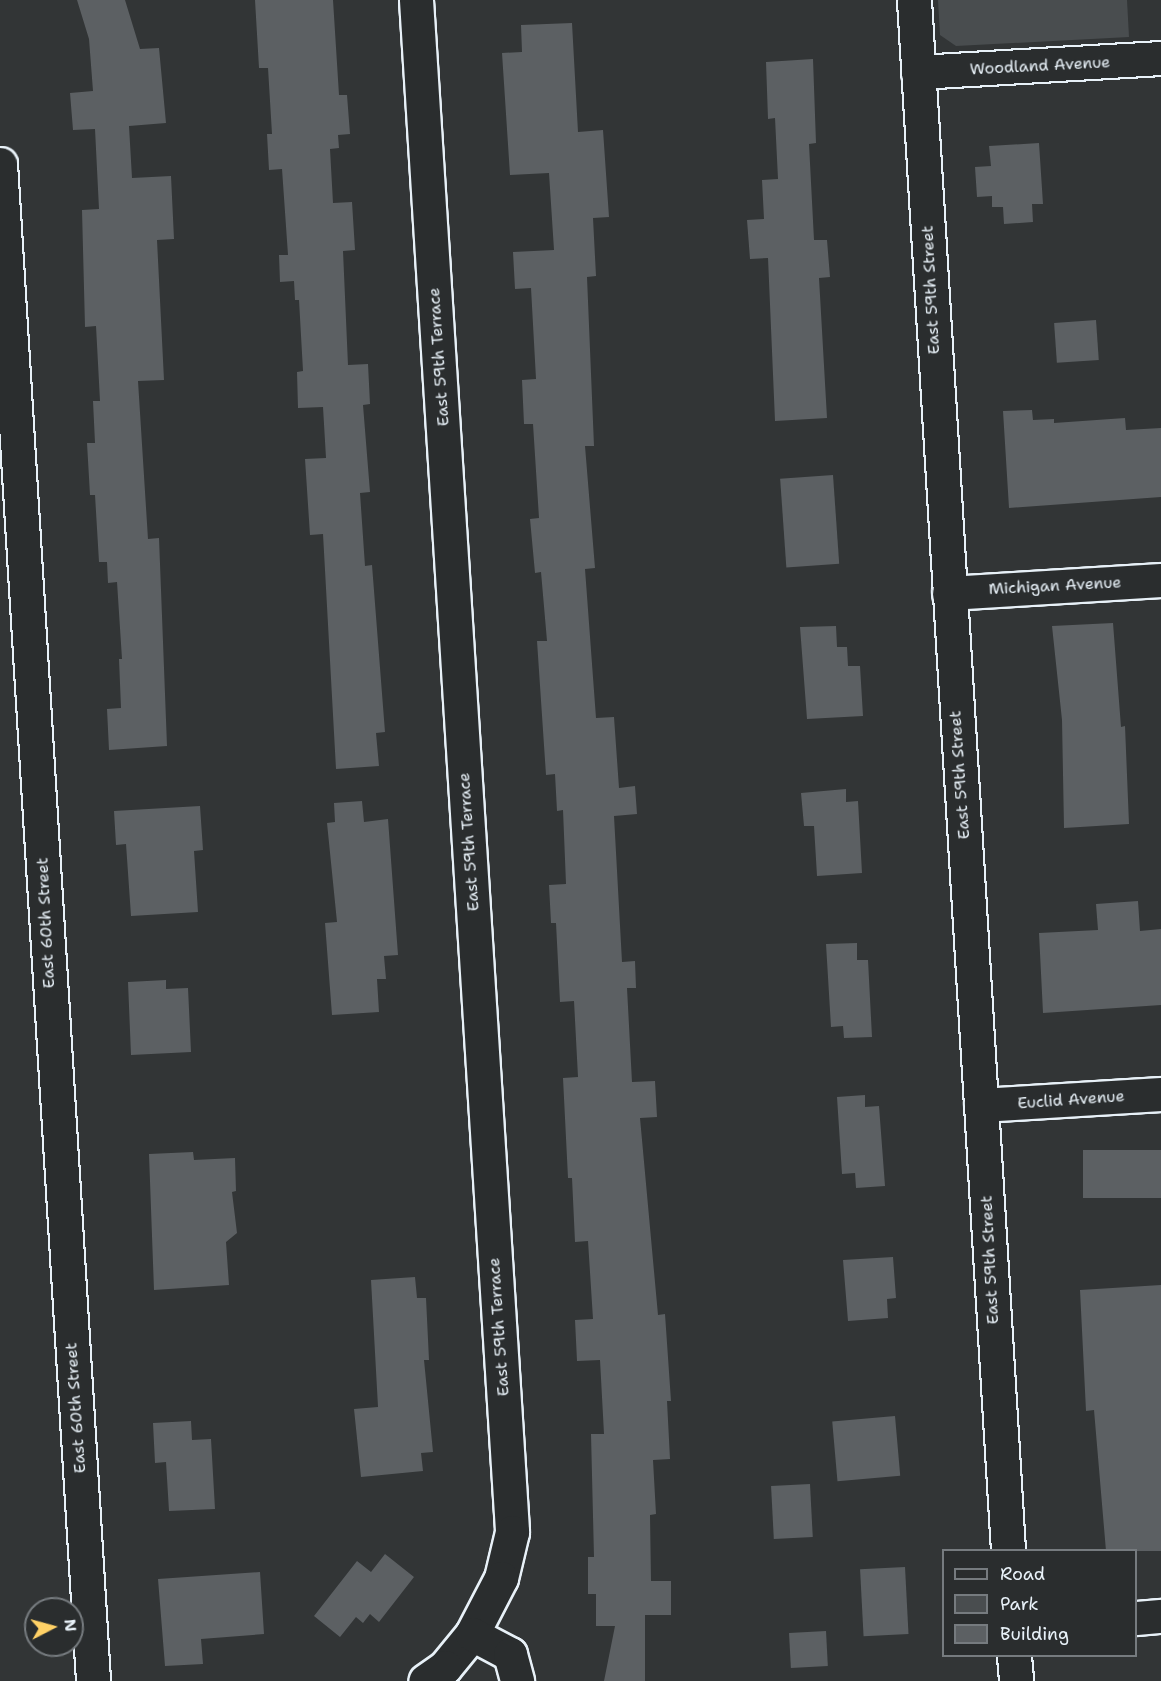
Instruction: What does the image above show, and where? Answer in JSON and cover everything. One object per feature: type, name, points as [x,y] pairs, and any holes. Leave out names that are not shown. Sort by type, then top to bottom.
[{"type":"street","name":"East 59th Terrace","points":[[417,0],[512,1532],[501,1578],[472,1634],[432,1677]]},
{"type":"street","name":"East 59th Street","points":[[914,0],[1008,1549]]},
{"type":"street","name":"Woodland Avenue","points":[[918,72],[1161,58]]},
{"type":"street","name":"East 60th Street","points":[[0,164],[93,1681]]},
{"type":"street","name":"Michigan Avenue","points":[[949,593],[1161,580]]},
{"type":"street","name":"Euclid Avenue","points":[[981,1106],[1161,1094]]},
{"type":"street","points":[[1137,1618],[1161,1616]]},
{"type":"street","points":[[472,1634],[510,1654],[517,1681]]},
{"type":"street","points":[[1014,1657],[1016,1681]]},
{"type":"green space","points":[[938,0],[1127,0],[1129,37],[956,46],[940,35]]},
{"type":"building","points":[[77,0],[125,0],[140,49],[159,48],[166,123],[129,126],[132,178],[171,176],[174,239],[157,240],[164,380],[138,381],[148,539],[159,538],[167,746],[109,750],[107,709],[121,708],[119,659],[122,659],[117,582],[108,583],[107,562],[99,562],[95,495],[90,495],[87,443],[95,443],[93,401],[100,401],[96,326],[85,327],[82,210],[99,209],[95,129],[73,130],[70,93],[93,91],[89,39]]},
{"type":"building","points":[[255,0],[333,0],[339,95],[347,95],[350,134],[338,135],[339,148],[330,149],[333,203],[352,202],[355,250],[343,251],[348,365],[368,364],[370,404],[363,405],[370,492],[360,493],[365,566],[372,565],[385,732],[376,733],[379,766],[336,769],[323,534],[310,535],[305,459],[326,458],[323,407],[298,408],[297,372],[303,371],[299,300],[295,300],[294,281],[280,282],[279,255],[288,255],[282,169],[269,170],[267,134],[272,134],[268,68],[259,68]]},
{"type":"building","points":[[572,23],[578,132],[603,130],[609,217],[593,218],[596,276],[587,277],[594,446],[585,446],[595,568],[585,569],[596,718],[614,717],[619,788],[635,786],[637,814],[614,816],[622,962],[635,961],[636,988],[627,988],[632,1082],[655,1081],[657,1117],[640,1118],[658,1315],[665,1314],[671,1401],[667,1401],[670,1459],[653,1460],[656,1514],[650,1515],[651,1581],[671,1581],[671,1615],[645,1615],[645,1681],[604,1681],[615,1626],[596,1626],[596,1594],[588,1594],[588,1557],[594,1557],[591,1434],[604,1434],[600,1360],[577,1361],[575,1320],[593,1319],[588,1241],[575,1242],[572,1178],[568,1178],[563,1078],[578,1077],[574,1001],[560,1002],[556,923],[551,923],[549,885],[566,884],[563,810],[557,811],[555,774],[546,775],[537,641],[547,641],[541,572],[535,573],[530,519],[539,518],[533,424],[524,424],[522,380],[536,379],[531,288],[515,289],[513,252],[554,250],[549,173],[510,175],[502,53],[522,52],[521,25]]},
{"type":"building","points":[[813,59],[816,143],[809,144],[814,240],[827,240],[830,277],[819,278],[827,418],[775,421],[768,258],[750,259],[747,220],[764,219],[762,180],[778,179],[775,118],[768,119],[766,62]]},
{"type":"building","points":[[1039,143],[1043,204],[1032,204],[1033,222],[1004,224],[1003,207],[992,207],[992,196],[977,197],[975,167],[991,166],[989,146]]},
{"type":"building","points":[[1096,320],[1099,360],[1057,363],[1054,323]]},
{"type":"building","points":[[1032,410],[1033,420],[1054,419],[1054,423],[1125,418],[1126,430],[1161,428],[1161,497],[1009,508],[1003,411]]},
{"type":"building","points":[[833,475],[839,564],[786,567],[780,479]]},
{"type":"building","points":[[1113,623],[1121,727],[1125,726],[1129,824],[1064,828],[1062,720],[1052,626]]},
{"type":"building","points":[[836,626],[837,647],[847,647],[848,666],[860,666],[863,716],[807,719],[800,627]]},
{"type":"building","points":[[846,789],[846,802],[858,801],[862,873],[817,876],[814,826],[804,826],[801,793]]},
{"type":"building","points":[[362,801],[364,822],[388,819],[398,955],[384,956],[386,979],[377,979],[379,1012],[332,1015],[325,923],[337,922],[327,823],[335,822],[334,803]]},
{"type":"building","points":[[200,806],[203,850],[194,851],[198,912],[131,916],[126,844],[116,845],[114,811]]},
{"type":"building","points":[[1138,901],[1140,931],[1161,929],[1161,1005],[1043,1013],[1039,933],[1098,930],[1096,904]]},
{"type":"building","points":[[857,943],[857,960],[868,960],[872,1037],[844,1038],[843,1026],[831,1027],[826,944]]},
{"type":"building","points":[[166,980],[166,989],[188,988],[191,1052],[131,1055],[128,982]]},
{"type":"building","points":[[865,1095],[865,1107],[879,1106],[885,1186],[856,1188],[855,1173],[842,1174],[837,1097]]},
{"type":"building","points":[[1083,1150],[1161,1150],[1161,1198],[1083,1198]]},
{"type":"building","points":[[193,1152],[194,1160],[235,1158],[236,1191],[232,1192],[237,1233],[226,1242],[229,1285],[154,1290],[149,1154]]},
{"type":"building","points":[[893,1257],[896,1298],[887,1299],[888,1318],[848,1321],[843,1260]]},
{"type":"building","points":[[415,1277],[417,1298],[426,1298],[429,1360],[424,1360],[433,1452],[421,1453],[423,1471],[361,1477],[354,1409],[378,1407],[371,1280]]},
{"type":"building","points":[[1161,1285],[1161,1551],[1106,1549],[1094,1410],[1086,1411],[1080,1290]]},
{"type":"building","points":[[895,1416],[900,1476],[837,1481],[832,1421]]},
{"type":"building","points":[[191,1421],[192,1440],[211,1439],[215,1509],[169,1511],[166,1462],[155,1463],[153,1423]]},
{"type":"building","points":[[810,1484],[813,1537],[774,1539],[771,1486]]},
{"type":"building","points":[[385,1554],[414,1577],[379,1622],[370,1614],[363,1623],[356,1617],[340,1637],[314,1616],[357,1561],[371,1572]]},
{"type":"building","points":[[905,1567],[909,1634],[864,1636],[860,1569]]},
{"type":"building","points":[[260,1572],[264,1634],[201,1639],[203,1664],[165,1666],[158,1579]]},
{"type":"building","points":[[826,1631],[828,1666],[791,1668],[789,1633]]}]
